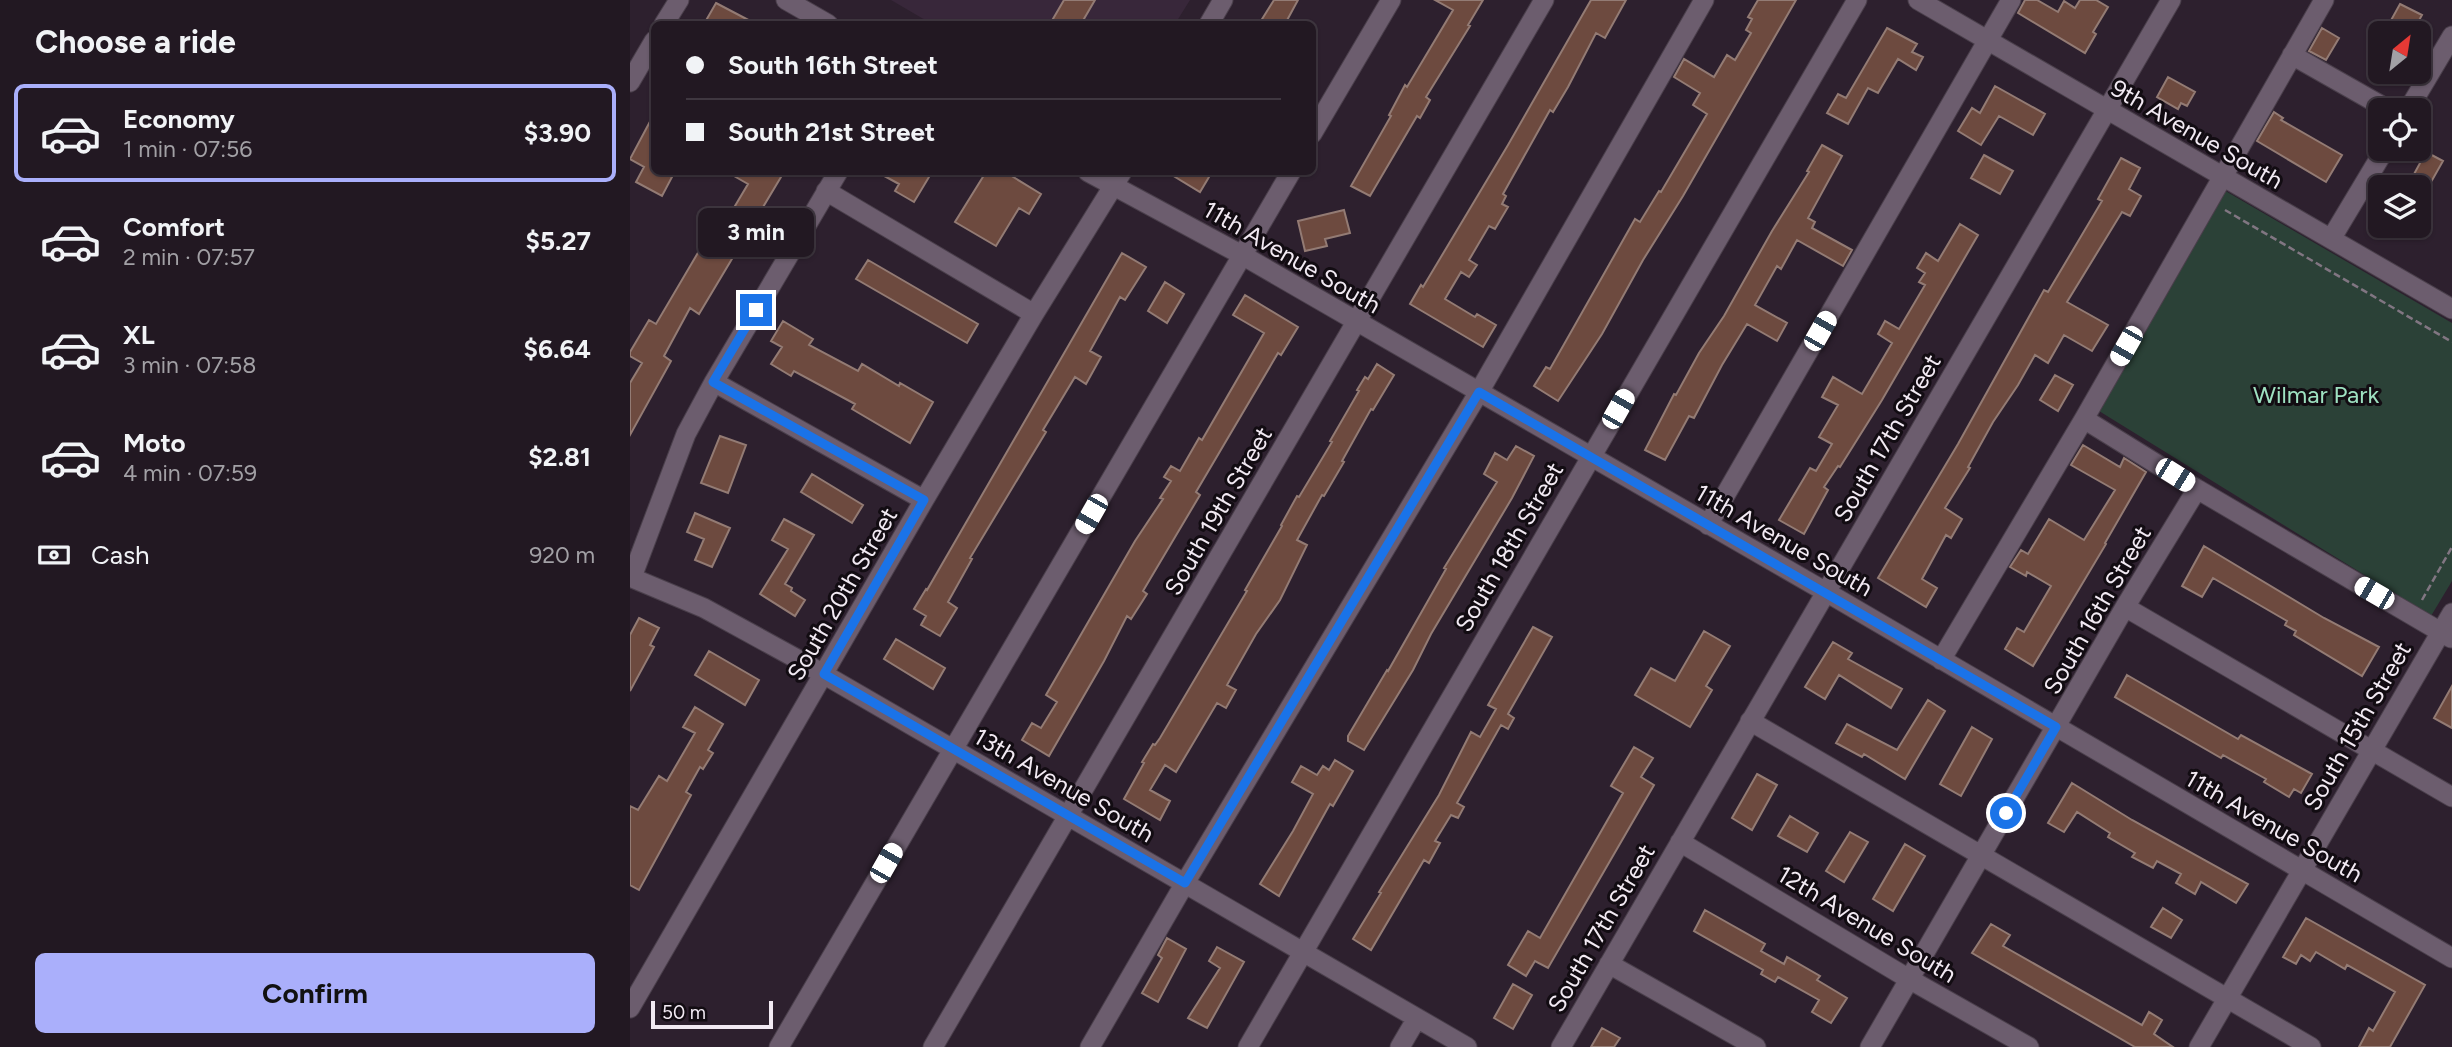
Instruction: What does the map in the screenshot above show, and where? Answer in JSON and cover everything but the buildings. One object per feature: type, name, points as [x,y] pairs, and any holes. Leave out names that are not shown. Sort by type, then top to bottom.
[{"type":"street","points":[[666,21],[679,0]]},
{"type":"street","points":[[786,0],[823,21]]},
{"type":"street","points":[[1211,21],[1223,0]]},
{"type":"street","points":[[1316,127],[1391,0]]},
{"type":"street","name":"South 19th Street","points":[[933,1047],[1544,0]]},
{"type":"street","points":[[1090,1047],[1479,392],[1704,0]]},
{"type":"street","name":"South 18th Street","points":[[1248,1047],[1857,0]]},
{"type":"street","name":"9th Avenue South","points":[[1918,0],[2452,309]]},
{"type":"street","points":[[1708,525],[2011,0]]},
{"type":"street","name":"South 17th Street","points":[[1561,1047],[2171,0]]},
{"type":"street","points":[[1941,660],[2084,419],[2324,0]]},
{"type":"street","points":[[2415,98],[2452,36]]},
{"type":"street","points":[[630,82],[651,46]]},
{"type":"street","points":[[2292,55],[2368,98]]},
{"type":"street","points":[[2331,239],[2378,161]]},
{"type":"street","points":[[631,577],[686,434],[713,382],[836,175]]},
{"type":"street","points":[[779,1047],[1289,175]]},
{"type":"street","name":"11th Avenue South","points":[[1118,178],[1356,322],[2452,958]]},
{"type":"street","name":"South 20th Street","points":[[630,1008],[924,500],[1118,178]]},
{"type":"street","points":[[826,191],[1034,314]]},
{"type":"street","points":[[713,382],[924,500]]},
{"type":"street","points":[[2084,419],[2197,489],[2446,635]]},
{"type":"street","name":"South 16th Street","points":[[1870,1047],[2125,607],[2197,489]]},
{"type":"street","name":"13th Avenue South","points":[[631,577],[704,608],[824,674],[1467,1047]]},
{"type":"street","points":[[2125,607],[2452,797]]},
{"type":"street","name":"South 15th Street","points":[[2199,1047],[2371,750],[2446,635],[2452,612]]},
{"type":"street","points":[[1750,721],[2311,1047]]},
{"type":"street","name":"12th Avenue South","points":[[1680,842],[1909,979],[2029,1047]]},
{"type":"street","points":[[1609,964],[1756,1047]]},
{"type":"street","points":[[1400,1047],[1417,1018]]},
{"type":"path","points":[[2225,210],[2452,342]]},
{"type":"path","points":[[2417,608],[2452,547]]},
{"type":"shaded area","points":[[891,0],[1190,0],[1177,21],[927,21]]},
{"type":"green space","name":"Wilmar Park","points":[[2222,189],[2452,323],[2452,581],[2431,616],[2099,411]]},
{"type":"route","points":[[756,310],[713,382],[924,500],[824,674],[1185,883],[1479,392],[2056,727],[2006,813]]}]
